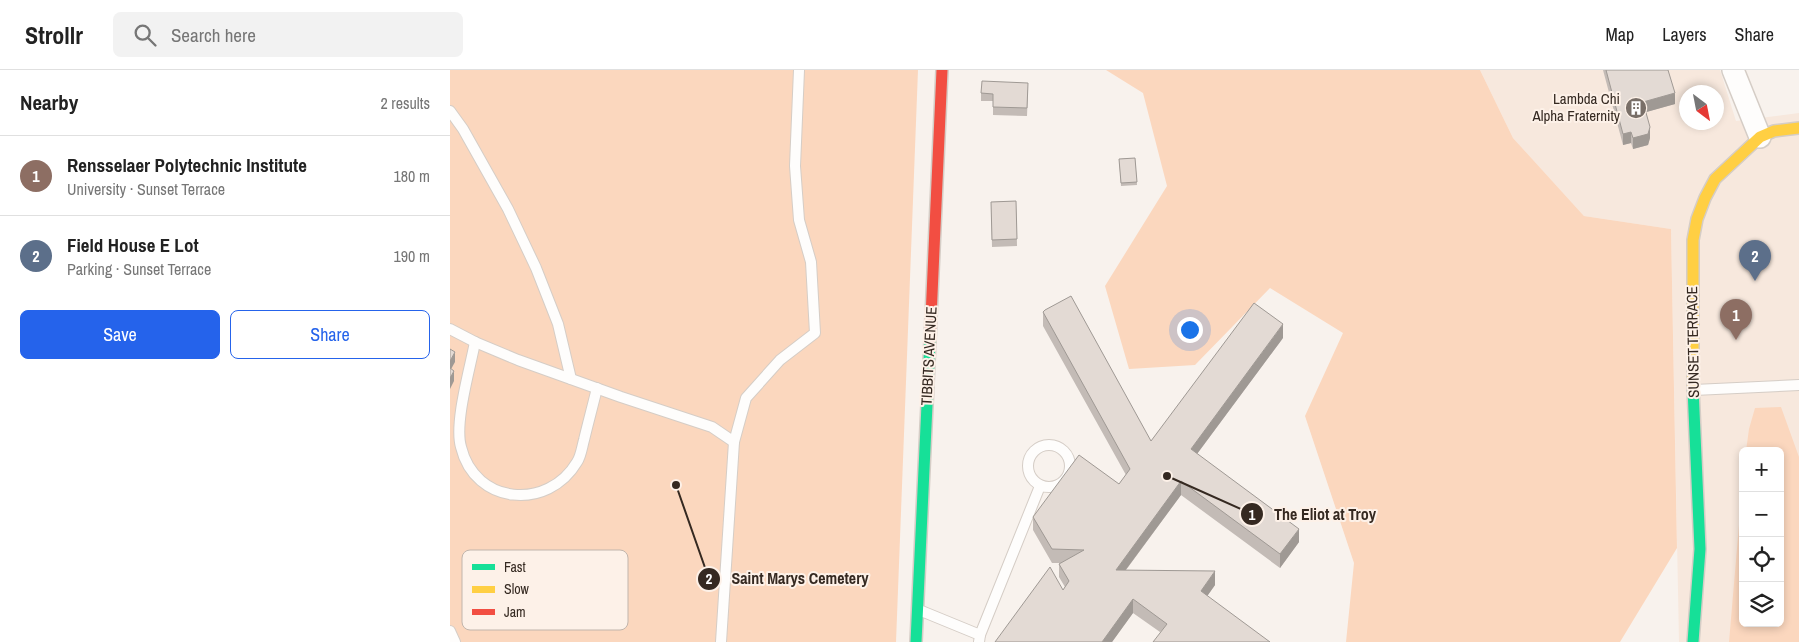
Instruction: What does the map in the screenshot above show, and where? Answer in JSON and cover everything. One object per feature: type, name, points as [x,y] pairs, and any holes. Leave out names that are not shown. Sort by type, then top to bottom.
[{"type":"street","name":"TIBBITS AVENUE","points":[[916,642],[942,70]]},
{"type":"street","points":[[1733,70],[1760,137],[1774,131],[1799,128]]},
{"type":"street","name":"SUNSET TERRACE","points":[[1693,642],[1700,549],[1694,390],[1693,240],[1697,219],[1715,179],[1760,137]]},
{"type":"lane","points":[[721,642],[734,442],[746,398],[780,360],[815,333],[812,262],[799,220],[795,166],[798,70]]},
{"type":"lane","points":[[450,111],[464,130],[508,210],[536,268],[558,324],[571,379]]},
{"type":"lane","points":[[450,329],[475,342],[571,379],[712,427],[734,442]]},
{"type":"lane","points":[[475,342],[459,427],[460,447],[469,468],[484,484],[500,492],[520,496],[540,493],[556,486],[567,475],[578,460],[597,388]]},
{"type":"lane","points":[[1694,390],[1799,385]]},
{"type":"lane","points":[[1045,445],[1059,447],[1068,457],[1069,472],[1061,483],[1055,486],[1040,486],[1030,477],[1028,470],[1029,457],[1033,451],[1045,445]]},
{"type":"lane","points":[[918,610],[979,638],[1040,486]]},
{"type":"lane","points":[[450,631],[455,642]]},
{"type":"shaded area","points":[[450,70],[918,70],[896,642],[450,642]]},
{"type":"shaded area","points":[[1106,70],[1480,70],[1513,138],[1584,216],[1671,229],[1677,548],[1620,642],[1346,642],[1354,563],[1305,416],[1343,333],[1270,288],[1195,365],[1129,369],[1105,286],[1167,186],[1143,93]]},
{"type":"shaded area","points":[[1480,70],[1720,70],[1736,121],[1799,113],[1799,642],[1679,642],[1671,229],[1584,216],[1513,138]]},
{"type":"shaded area","points":[[1781,407],[1799,457],[1799,642],[1729,642],[1739,525],[1739,627],[1784,627],[1784,447],[1747,447],[1755,408]]},
{"type":"building","name":"Lambda Chi Alpha Fraternity","points":[[1606,70],[1668,70],[1675,93],[1643,102],[1650,127],[1648,134],[1633,138],[1631,132],[1623,134]]},
{"type":"building","points":[[982,81],[1028,83],[1027,108],[993,107],[993,94],[981,93]]},
{"type":"building","points":[[1135,158],[1137,182],[1121,183],[1119,159]]},
{"type":"building","points":[[1016,201],[1017,239],[992,240],[991,202]]},
{"type":"building","points":[[1071,296],[1151,441],[1254,303],[1283,324],[1191,449],[1299,529],[1280,554],[1181,481],[1116,570],[1215,571],[1201,591],[1270,642],[1153,642],[1167,624],[1133,599],[1102,642],[995,642],[1050,567],[1063,590],[1069,581],[1059,564],[1084,550],[1052,549],[1033,517],[1079,455],[1119,484],[1130,469],[1043,312]]},
{"type":"building","points":[[450,349],[455,352],[450,361]]},
{"type":"building","points":[[450,368],[454,371],[450,378]]},
{"type":"traffic: fast","points":[[916,642],[930,340]]},
{"type":"traffic: fast","points":[[1693,388],[1700,549],[1693,642]]},
{"type":"traffic: slow","points":[[1693,388],[1693,240],[1697,219],[1705,198],[1715,179],[1760,137],[1774,131],[1799,128]]},
{"type":"traffic: jam","points":[[930,340],[942,70]]},
{"type":"place","name":"Lambda Chi Alpha Fraternity","points":[[1636,108]]},
{"type":"place","name":"Field House E Lot","points":[[1755,281]]},
{"type":"place","name":"Rensselaer Polytechnic Institute","points":[[1736,340]]},
{"type":"place","name":"The Eliot at Troy","points":[[1167,476]]},
{"type":"place","name":"Saint Marys Cemetery","points":[[676,485]]}]
